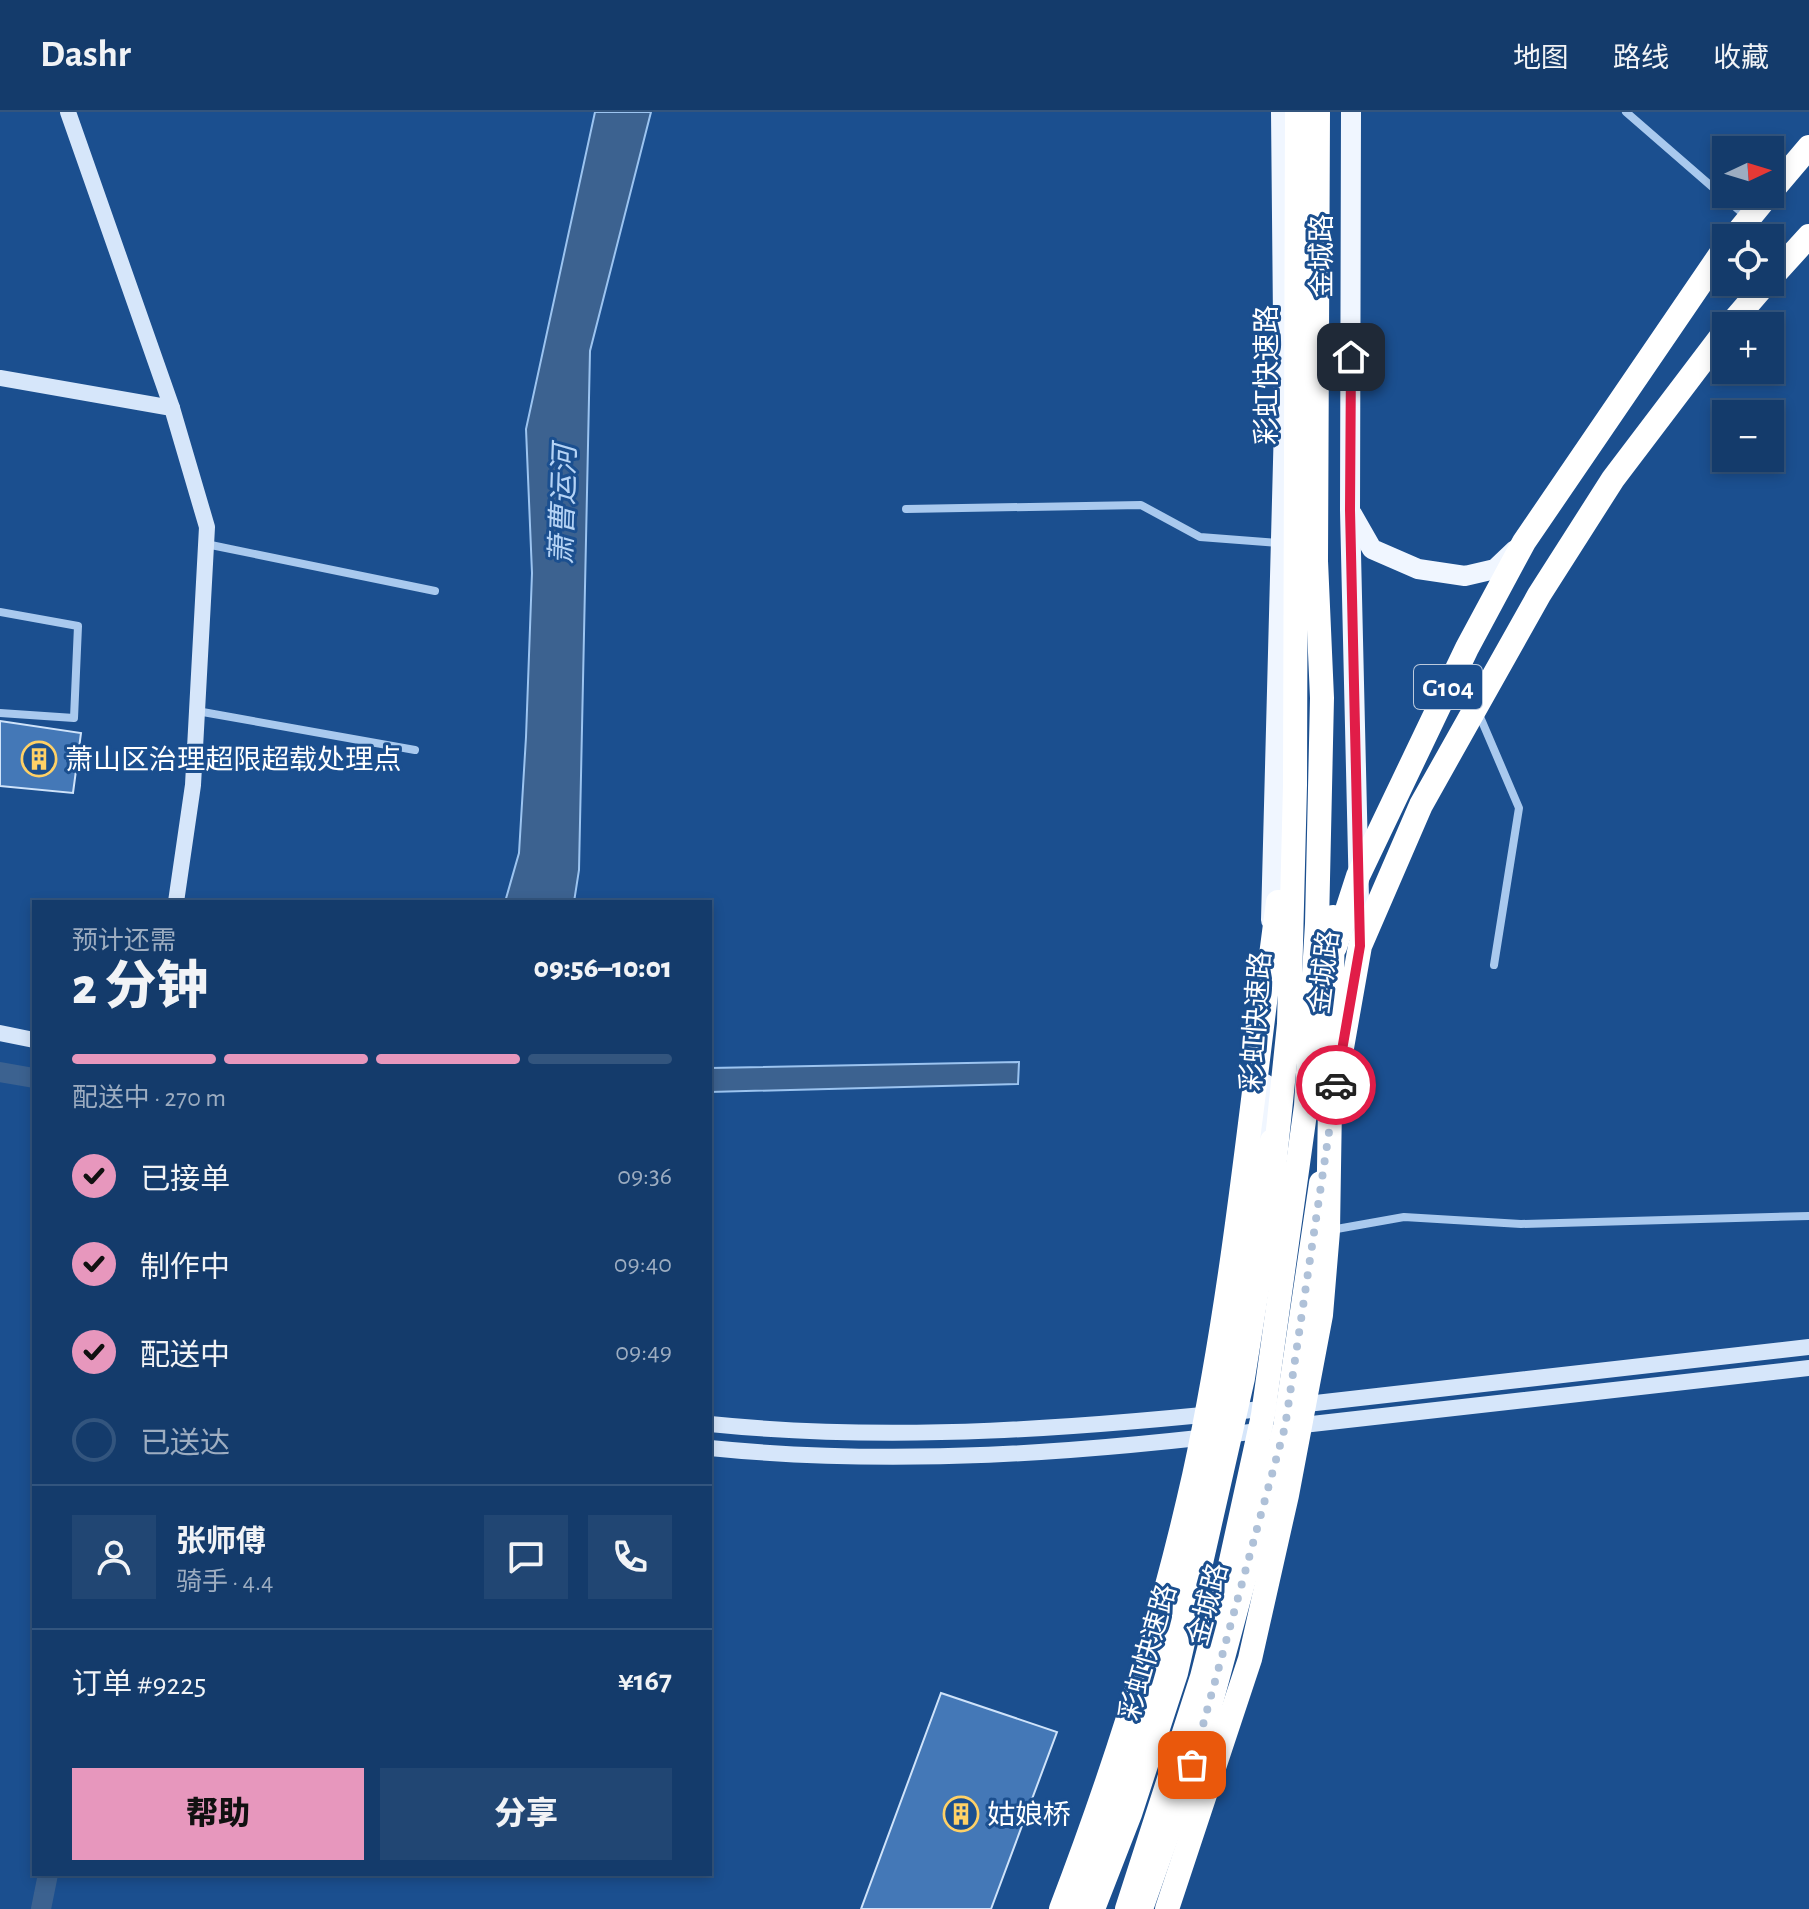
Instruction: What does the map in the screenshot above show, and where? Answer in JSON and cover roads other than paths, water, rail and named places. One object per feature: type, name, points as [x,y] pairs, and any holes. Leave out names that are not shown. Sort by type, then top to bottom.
[{"type":"highway","name":"彩虹快速路","points":[[1093,1909],[1130,1814],[1176,1673],[1243,1378],[1270,1207],[1289,1024],[1295,785],[1297,112]]},
{"type":"highway","name":"彩虹快速路","points":[[1127,1909],[1202,1677],[1227,1579],[1263,1415],[1287,1262],[1306,1106],[1317,924],[1322,698],[1316,561],[1318,112]]},
{"type":"highway","points":[[1784,176],[1809,147]]},
{"type":"highway","points":[[1744,224],[1757,208]]},
{"type":"highway","name":"G104","points":[[1784,263],[1809,236]]},
{"type":"highway","name":"G104","points":[[1261,1173],[1358,876],[1467,648],[1524,542],[1712,267]]},
{"type":"highway","name":"G104","points":[[1741,312],[1755,296]]},
{"type":"highway","name":"G104","points":[[1360,946],[1421,805],[1539,595],[1613,479],[1712,349]]},
{"type":"highway","points":[[1167,1909],[1250,1659],[1287,1495],[1321,1315],[1328,1231],[1333,884],[1322,698]]},
{"type":"highway","points":[[1061,1909],[1095,1820],[1153,1636],[1194,1476],[1227,1297],[1295,785]]},
{"type":"highway","name":"金城路","points":[[1141,1909],[1202,1736],[1287,1416],[1330,1115],[1360,946]]},
{"type":"highway","name":"金城路","points":[[1076,1909],[1111,1821],[1165,1643],[1217,1425],[1261,1173]]},
{"type":"main road","name":"金城路","points":[[1261,1173],[1277,761],[1284,424],[1281,112]]},
{"type":"main road","name":"金城路","points":[[1351,112],[1350,510],[1360,946]]},
{"type":"main road","points":[[1350,510],[1372,549],[1418,569],[1465,576],[1495,569],[1524,542]]},
{"type":"street","points":[[68,112],[172,408],[207,527],[193,785],[176,900]]},
{"type":"street","points":[[1626,112],[1749,218]]},
{"type":"street","points":[[0,378],[172,408]]},
{"type":"street","points":[[906,509],[1141,505],[1200,537],[1281,543]]},
{"type":"street","points":[[206,544],[435,591]]},
{"type":"street","points":[[0,612],[78,626],[74,718],[0,713]]},
{"type":"street","points":[[1476,707],[1519,808],[1494,965]]},
{"type":"street","points":[[197,711],[415,750]]},
{"type":"street","points":[[0,1033],[32,1040]]},
{"type":"street","points":[[1328,1231],[1404,1217],[1521,1224],[1809,1216]]},
{"type":"street","points":[[712,1448],[883,1457],[1059,1452],[1217,1425],[1809,1347]]},
{"type":"street","points":[[1287,1416],[1809,1368]]},
{"type":"street","points":[[712,1424],[843,1432],[1217,1425]]},
{"type":"water","points":[[595,112],[651,112],[590,351],[579,870],[574,900],[506,900],[519,853],[526,737],[532,573],[526,429]]},
{"type":"water","points":[[1019,1062],[1018,1084],[712,1092],[712,1068]]},
{"type":"waterway","points":[[0,1072],[32,1078]]},
{"type":"waterway","name":"萧曹运河","points":[[41,1909],[48,1876]]},
{"type":"place","name":"萧山区治理超限超载处理点","points":[[39,759]]},
{"type":"place","name":"姑娘桥","points":[[961,1814]]}]
